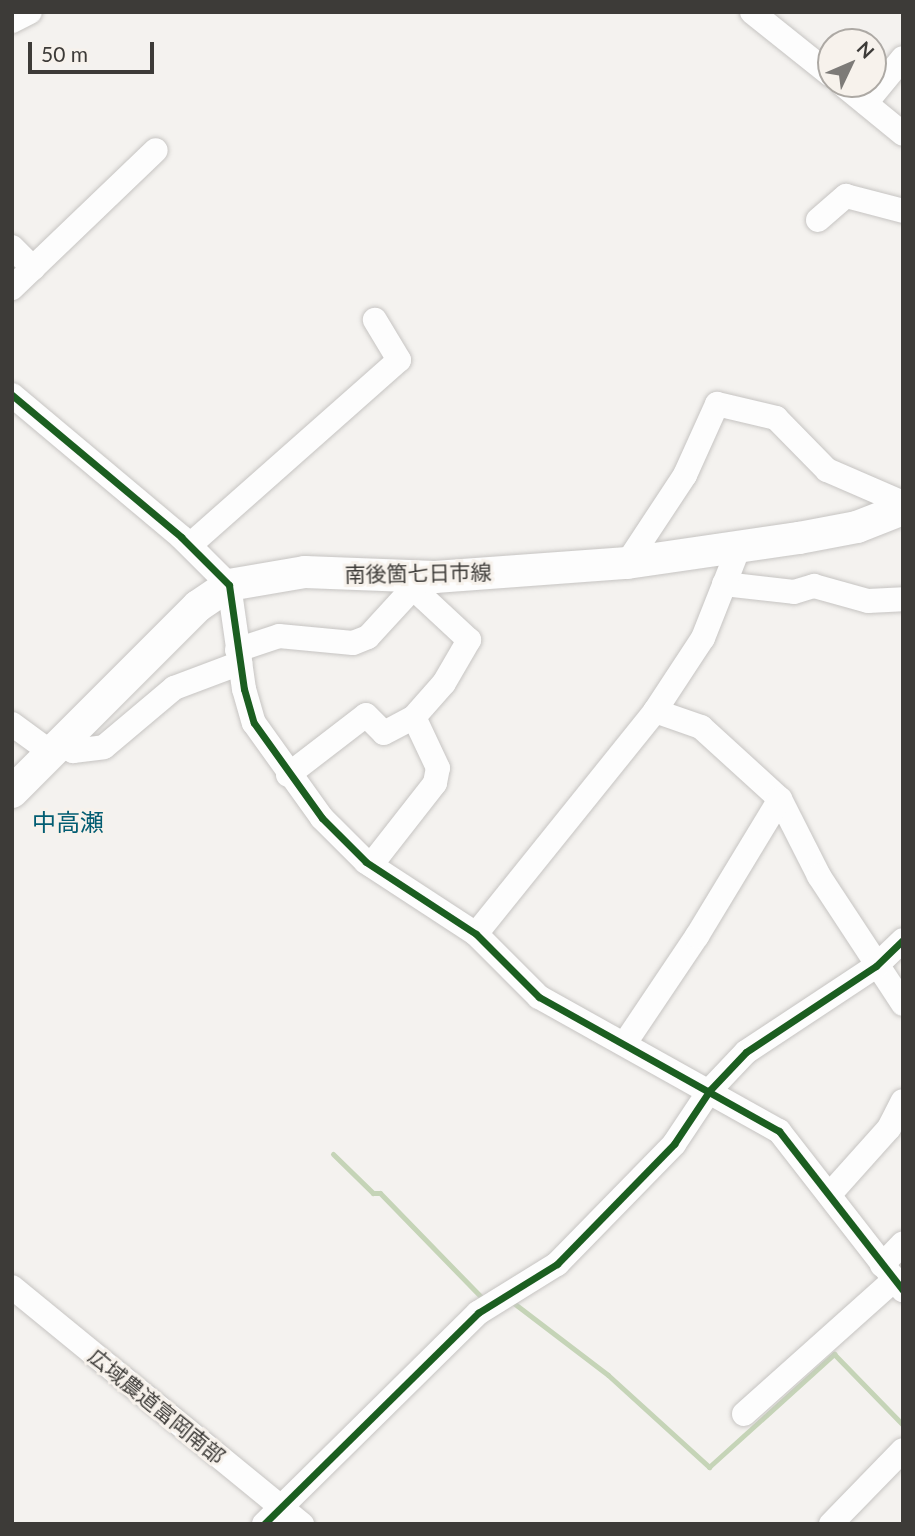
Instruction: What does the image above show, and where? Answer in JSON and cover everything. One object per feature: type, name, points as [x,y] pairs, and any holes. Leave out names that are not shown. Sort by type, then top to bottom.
[{"type":"main road","name":"南後箇七日市線","points":[[12,792],[53,747],[198,606],[229,585],[305,572],[419,582],[627,563],[857,527],[903,509]]},
{"type":"street","points":[[12,21],[30,12]]},
{"type":"street","points":[[752,12],[817,64]]},
{"type":"street","points":[[866,103],[903,58]]},
{"type":"street","points":[[860,98],[903,134]]},
{"type":"street","points":[[12,288],[156,150]]},
{"type":"street","points":[[818,220],[846,196],[903,211]]},
{"type":"street","points":[[12,247],[33,268]]},
{"type":"street","points":[[190,545],[399,360],[375,320]]},
{"type":"street","points":[[12,395],[190,545],[229,585],[239,657],[254,723],[288,775],[322,818],[371,865],[476,934],[539,997],[779,1130],[893,1278]]},
{"type":"street","points":[[627,563],[685,475],[716,404],[775,418],[827,470],[903,503]]},
{"type":"street","points":[[476,934],[655,711],[703,638],[739,547]]},
{"type":"street","points":[[12,724],[53,747],[73,751],[104,747],[174,688],[279,636],[353,643],[368,637],[419,582],[469,640],[444,683],[414,717],[384,733],[366,715],[288,775]]},
{"type":"street","points":[[724,584],[794,592],[814,586],[868,601],[903,599]]},
{"type":"street","points":[[655,711],[701,727],[780,799],[819,876],[903,1004]]},
{"type":"street","points":[[371,865],[435,783],[438,768],[414,717]]},
{"type":"street","points":[[625,1044],[705,925],[780,799]]},
{"type":"street","points":[[272,1515],[478,1313],[556,1264],[674,1143],[710,1090],[746,1052],[876,966],[903,940]]},
{"type":"street","points":[[830,1194],[888,1128],[903,1101]]},
{"type":"street","points":[[744,1414],[893,1278],[903,1243]]},
{"type":"street","name":"広域農道富岡南部","points":[[12,1287],[272,1515],[302,1524]]},
{"type":"street","points":[[831,1524],[903,1450]]},
{"type":"waterway","points":[[333,1154],[373,1193],[380,1193],[483,1299]]},
{"type":"waterway","points":[[511,1301],[608,1375],[709,1467],[834,1354],[903,1425]]},
{"type":"cycle path","points":[[12,395],[181,537],[229,585],[244,689],[254,723],[322,818],[366,862],[476,934],[539,997],[779,1131],[903,1290]]},
{"type":"cycle path","points":[[264,1524],[478,1313],[557,1264],[674,1144],[710,1090],[746,1052],[876,966],[903,940]]},
{"type":"district","name":"中高瀬","points":[[68,822]]}]
